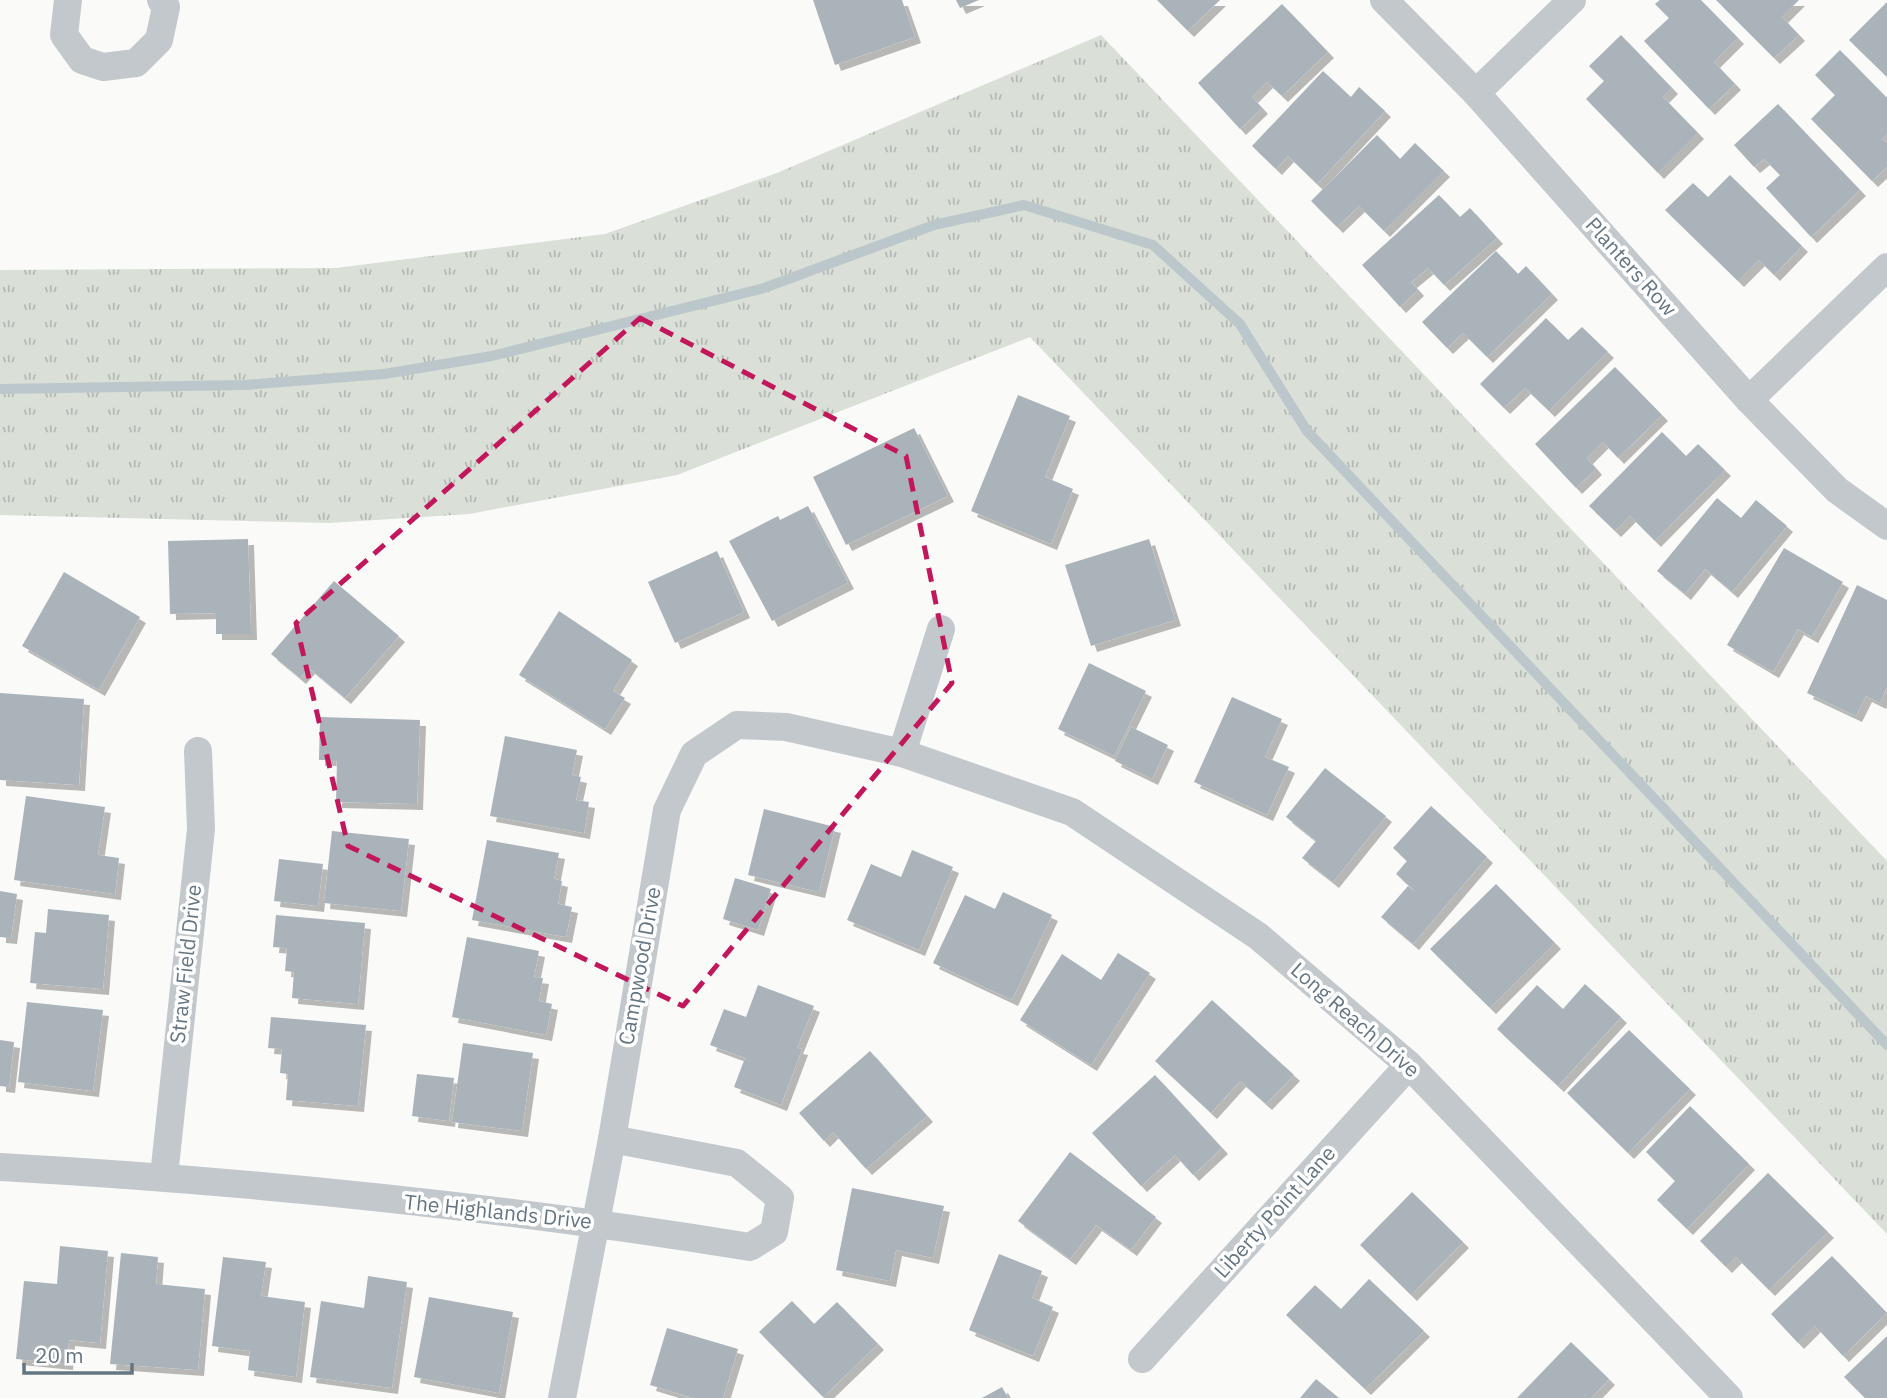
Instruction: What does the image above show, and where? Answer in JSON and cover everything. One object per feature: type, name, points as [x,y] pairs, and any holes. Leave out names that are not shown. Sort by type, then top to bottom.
[{"type":"street","points":[[68,0],[64,35],[82,60],[103,67],[136,63],[159,40],[166,7],[161,0]]},
{"type":"street","name":"Planters Row","points":[[1384,0],[1476,93],[1749,400],[1837,490],[1887,526]]},
{"type":"street","points":[[1476,93],[1572,0]]},
{"type":"street","points":[[1749,400],[1887,267]]},
{"type":"street","points":[[902,753],[941,629]]},
{"type":"street","name":"Campwood Drive","points":[[562,1398],[593,1222],[612,1139],[667,810],[694,754],[737,725],[786,727],[902,753]]},
{"type":"street","name":"Straw Field Drive","points":[[163,1176],[201,829],[198,751]]},
{"type":"street","name":"Long Reach Drive","points":[[902,753],[1072,812],[1258,936],[1409,1065],[1720,1395]]},
{"type":"street","name":"Liberty Point Lane","points":[[1142,1359],[1409,1065]]},
{"type":"street","name":"The Highlands Drive","points":[[0,1167],[163,1176],[593,1222],[750,1247],[774,1232],[780,1198],[737,1163],[612,1139]]},
{"type":"highlighted area","points":[[640,318],[906,456],[952,683],[683,1006],[348,846],[296,623]]},
{"type":"green space","points":[[1101,35],[1887,861],[1887,1234],[1030,337],[677,475],[469,514],[329,523],[0,515],[0,270],[336,268],[605,234],[777,173]]},
{"type":"building","points":[[813,0],[902,0],[915,37],[835,65]]},
{"type":"building","points":[[956,0],[979,0],[960,8]]},
{"type":"building","points":[[1157,0],[1220,0],[1188,31]]},
{"type":"building","points":[[1660,0],[1701,0],[1738,38],[1714,62],[1735,84],[1709,109],[1644,41],[1669,18],[1655,4]]},
{"type":"building","points":[[1716,0],[1799,0],[1782,17],[1799,35],[1774,58]]},
{"type":"building","points":[[1887,2],[1887,77],[1849,40]]},
{"type":"building","points":[[1282,4],[1328,52],[1282,96],[1267,82],[1252,97],[1262,108],[1240,129],[1198,83]]},
{"type":"building","points":[[1621,35],[1672,88],[1663,97],[1698,133],[1658,173],[1586,99],[1604,81],[1589,66]]},
{"type":"building","points":[[1840,50],[1887,98],[1887,134],[1882,139],[1887,143],[1887,167],[1872,181],[1811,119],[1835,95],[1815,75]]},
{"type":"building","points":[[1323,71],[1351,97],[1359,87],[1385,111],[1317,184],[1288,156],[1276,169],[1252,146]]},
{"type":"building","points":[[1778,104],[1860,190],[1811,237],[1766,188],[1780,175],[1764,159],[1754,167],[1734,145]]},
{"type":"building","points":[[1377,135],[1400,159],[1415,143],[1444,171],[1384,231],[1359,206],[1337,227],[1311,201]]},
{"type":"building","points":[[1730,175],[1802,246],[1774,275],[1759,260],[1738,281],[1665,210],[1693,183],[1708,197]]},
{"type":"building","points":[[1439,195],[1460,217],[1470,208],[1497,238],[1444,285],[1428,268],[1411,282],[1418,290],[1400,307],[1362,265]]},
{"type":"building","points":[[1496,251],[1518,274],[1526,266],[1552,294],[1487,357],[1463,333],[1447,348],[1422,322]]},
{"type":"building","points":[[1546,318],[1568,340],[1582,327],[1608,352],[1549,411],[1525,388],[1504,408],[1480,384]]},
{"type":"building","points":[[1615,367],[1662,415],[1618,458],[1603,442],[1587,458],[1596,469],[1576,488],[1535,444]]},
{"type":"building","points":[[1018,395],[1070,416],[1045,477],[1073,489],[1051,544],[971,511]]},
{"type":"building","points":[[914,428],[948,496],[846,545],[813,477]]},
{"type":"building","points":[[1662,432],[1686,456],[1698,444],[1725,470],[1655,541],[1630,516],[1615,531],[1589,506]]},
{"type":"building","points":[[1717,498],[1741,518],[1756,500],[1787,526],[1732,592],[1705,569],[1685,594],[1657,571]]},
{"type":"building","points":[[808,506],[848,583],[772,621],[729,541],[778,516],[780,520]]},
{"type":"building","points":[[248,539],[251,634],[216,634],[216,613],[170,614],[168,541]]},
{"type":"building","points":[[1149,539],[1175,620],[1091,646],[1065,565]]},
{"type":"building","points":[[1784,548],[1843,582],[1812,637],[1798,629],[1773,672],[1727,645]]},
{"type":"building","points":[[717,551],[744,612],[675,643],[648,582]]},
{"type":"building","points":[[64,572],[140,617],[99,690],[22,646]]},
{"type":"building","points":[[334,581],[399,636],[345,698],[309,668],[300,678],[271,654]]},
{"type":"building","points":[[1857,585],[1887,600],[1887,687],[1880,703],[1866,696],[1856,716],[1807,693]]},
{"type":"building","points":[[559,611],[632,660],[613,691],[625,698],[605,729],[519,675]]},
{"type":"building","points":[[1089,663],[1146,691],[1114,756],[1058,729]]},
{"type":"building","points":[[0,693],[84,699],[79,785],[0,780]]},
{"type":"building","points":[[1232,697],[1282,719],[1265,757],[1289,767],[1267,815],[1194,782]]},
{"type":"building","points":[[320,717],[420,720],[417,804],[336,802],[337,760],[319,760]]},
{"type":"building","points":[[1131,727],[1168,745],[1152,779],[1115,761]]},
{"type":"building","points":[[505,736],[577,750],[572,775],[581,777],[576,800],[589,802],[584,833],[490,816]]},
{"type":"building","points":[[1325,768],[1386,816],[1333,882],[1302,858],[1316,841],[1286,817]]},
{"type":"building","points":[[26,796],[105,807],[98,855],[119,858],[115,894],[14,880]]},
{"type":"building","points":[[1431,806],[1487,857],[1413,944],[1381,917],[1408,886],[1417,893],[1396,874],[1407,861],[1393,848]]},
{"type":"building","points":[[764,809],[835,827],[819,892],[748,875]]},
{"type":"building","points":[[332,831],[409,839],[401,911],[324,903]]},
{"type":"building","points":[[487,840],[559,853],[554,879],[562,881],[558,904],[572,907],[566,937],[472,920]]},
{"type":"building","points":[[912,850],[953,867],[919,950],[847,920],[871,864],[901,877]]},
{"type":"building","points":[[279,859],[323,864],[318,906],[274,901]]},
{"type":"building","points":[[735,878],[771,889],[758,930],[723,919]]},
{"type":"building","points":[[1496,884],[1555,943],[1490,1008],[1430,949]]},
{"type":"building","points":[[0,891],[17,894],[11,938],[0,937]]},
{"type":"building","points":[[1003,892],[1052,915],[1012,1000],[933,963],[965,895],[995,909]]},
{"type":"building","points":[[48,909],[109,915],[103,989],[30,983],[35,932],[46,933]]},
{"type":"building","points":[[276,915],[365,923],[358,1004],[292,998],[294,972],[285,971],[287,948],[273,947]]},
{"type":"building","points":[[467,937],[539,951],[534,977],[543,978],[539,1001],[552,1004],[546,1035],[452,1017]]},
{"type":"building","points":[[1118,953],[1150,973],[1091,1065],[1020,1020],[1062,954],[1101,980]]},
{"type":"building","points":[[1585,984],[1621,1017],[1558,1086],[1497,1029],[1537,985],[1563,1009]]},
{"type":"building","points":[[758,985],[814,1006],[797,1048],[802,1049],[781,1105],[734,1087],[745,1058],[710,1045],[724,1009],[746,1017]]},
{"type":"building","points":[[1212,1000],[1294,1075],[1266,1104],[1240,1081],[1211,1113],[1155,1061]]},
{"type":"building","points":[[27,1002],[103,1010],[93,1091],[18,1082]]},
{"type":"building","points":[[271,1017],[366,1025],[358,1106],[286,1100],[288,1074],[280,1073],[282,1049],[268,1048]]},
{"type":"building","points":[[1629,1030],[1690,1089],[1628,1153],[1567,1093]]},
{"type":"building","points":[[0,1040],[14,1042],[9,1087],[0,1086]]},
{"type":"building","points":[[463,1043],[533,1053],[522,1131],[452,1122]]},
{"type":"building","points":[[870,1051],[927,1116],[866,1169],[833,1132],[824,1141],[799,1113]]},
{"type":"building","points":[[417,1074],[454,1078],[449,1121],[412,1116]]},
{"type":"building","points":[[1155,1075],[1222,1148],[1193,1175],[1175,1155],[1141,1186],[1092,1133]]},
{"type":"building","points":[[1690,1106],[1749,1164],[1687,1229],[1657,1200],[1675,1181],[1646,1152]]},
{"type":"building","points":[[1070,1152],[1156,1217],[1131,1250],[1096,1225],[1070,1259],[1018,1221]]},
{"type":"building","points":[[1768,1173],[1828,1232],[1769,1290],[1736,1257],[1726,1267],[1700,1241]]},
{"type":"building","points":[[852,1188],[944,1206],[933,1258],[896,1250],[890,1281],[836,1270]]},
{"type":"building","points":[[1412,1192],[1463,1242],[1411,1295],[1360,1245]]},
{"type":"building","points":[[60,1246],[108,1251],[100,1343],[69,1340],[67,1364],[16,1359],[24,1281],[57,1284]]},
{"type":"building","points":[[121,1253],[158,1257],[156,1284],[205,1289],[198,1370],[110,1364]]},
{"type":"building","points":[[999,1254],[1042,1271],[1032,1298],[1053,1307],[1033,1356],[969,1330]]},
{"type":"building","points":[[1832,1256],[1887,1313],[1843,1356],[1815,1326],[1798,1343],[1771,1314]]},
{"type":"building","points":[[223,1257],[266,1262],[261,1296],[305,1302],[296,1377],[248,1370],[250,1351],[212,1346]]},
{"type":"building","points":[[368,1276],[407,1282],[392,1388],[310,1377],[321,1301],[364,1308]]},
{"type":"building","points":[[1369,1279],[1424,1331],[1365,1389],[1286,1315],[1315,1285],[1341,1309]]},
{"type":"building","points":[[429,1297],[513,1312],[499,1393],[414,1377]]},
{"type":"building","points":[[792,1301],[814,1324],[837,1302],[878,1344],[823,1397],[759,1332]]},
{"type":"building","points":[[667,1328],[738,1349],[723,1398],[693,1398],[650,1385]]},
{"type":"building","points":[[1887,1336],[1887,1398],[1865,1398],[1844,1377]]},
{"type":"building","points":[[1571,1342],[1609,1379],[1591,1398],[1517,1398]]},
{"type":"building","points":[[1316,1379],[1339,1398],[1300,1398]]},
{"type":"building","points":[[1002,1387],[1008,1398],[982,1398]]},
{"type":"waterway","points":[[0,389],[245,385],[384,374],[492,356],[764,288],[934,225],[1024,205],[1153,245],[1240,324],[1307,431],[1887,1045]]}]
